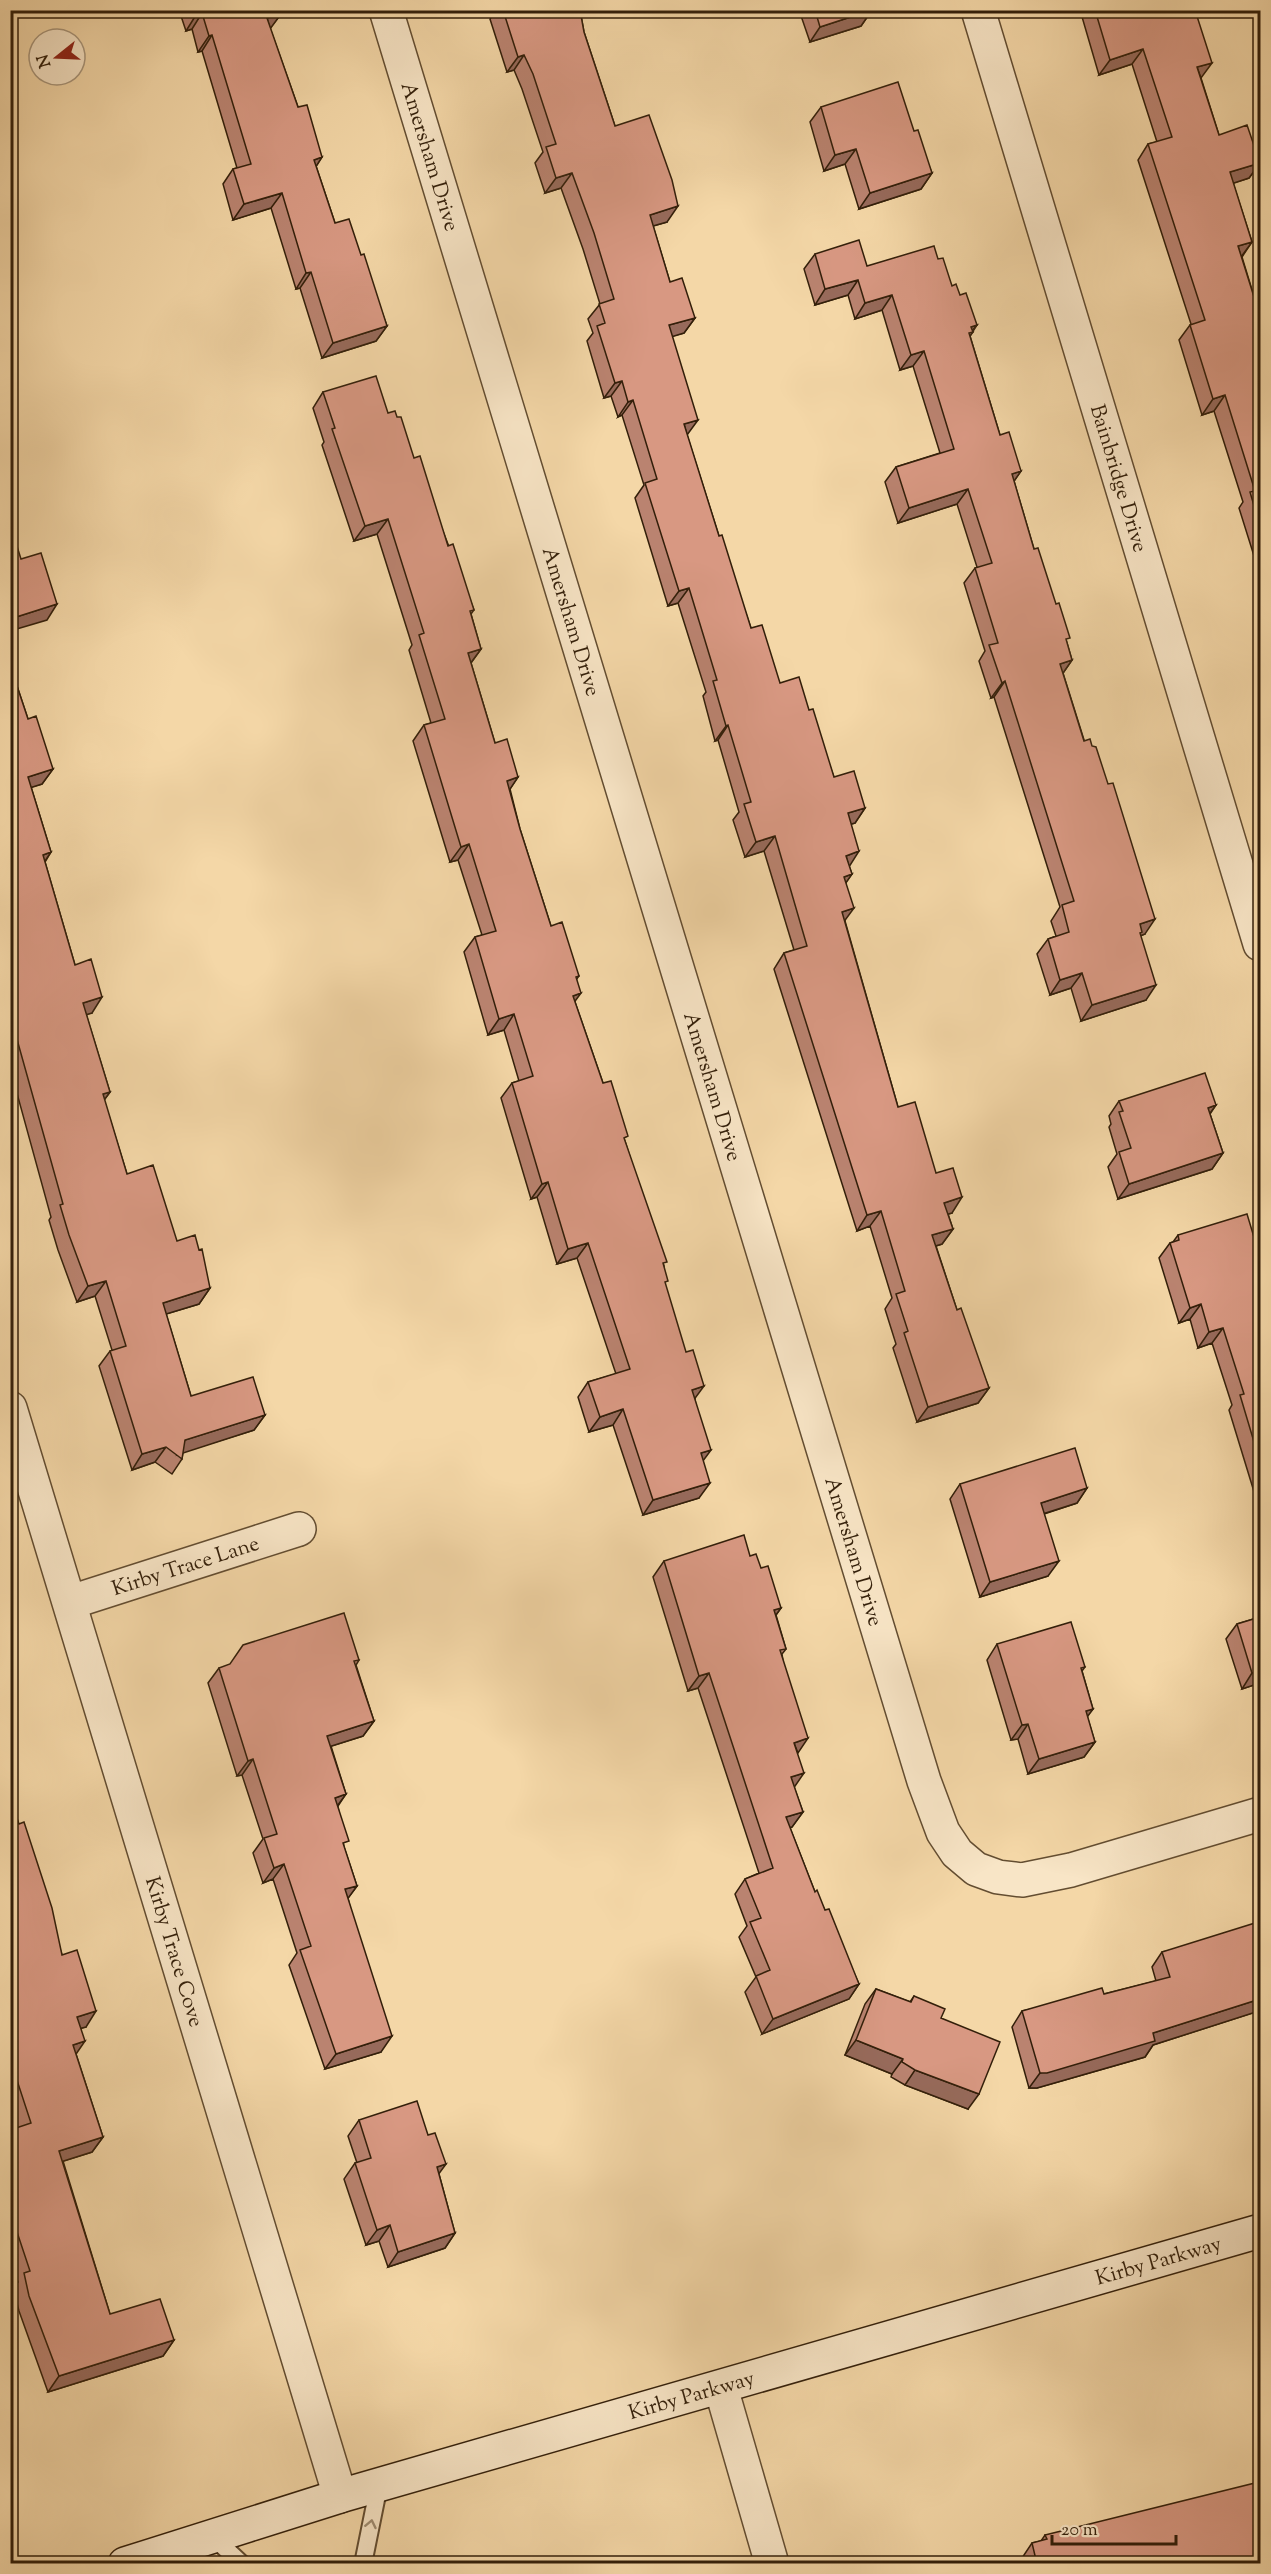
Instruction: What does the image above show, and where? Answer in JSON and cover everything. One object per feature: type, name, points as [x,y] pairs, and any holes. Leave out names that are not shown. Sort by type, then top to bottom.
[{"type":"street","name":"Amersham Drive","points":[[386,10],[924,1781],[944,1832],[957,1852],[976,1869],[998,1877],[1022,1880],[1054,1875],[1260,1814]]},
{"type":"street","name":"Bainbridge Drive","points":[[978,10],[1260,944]]},
{"type":"street","name":"Kirby Trace Cove","points":[[10,1408],[71,1602],[340,2496]]},
{"type":"street","name":"Kirby Trace Lane","points":[[71,1602],[299,1529]]},
{"type":"street","name":"Kirby Parkway","points":[[125,2564],[340,2496],[1260,2231]]},
{"type":"street","points":[[721,2388],[772,2564]]},
{"type":"lane","points":[[363,2564],[380,2485]]},
{"type":"lane","points":[[212,2536],[242,2564]]},
{"type":"building","points":[[195,10],[280,10],[281,14],[267,18],[298,107],[307,105],[322,157],[314,160],[335,223],[349,219],[361,255],[364,254],[387,326],[333,343],[311,272],[306,273],[282,193],[244,204],[233,169],[251,164],[212,35],[209,36],[202,13],[196,15]]},
{"type":"building","points":[[503,10],[580,10],[584,32],[615,126],[649,115],[672,180],[678,206],[650,215],[670,282],[682,278],[695,318],[669,325],[698,420],[684,424],[751,628],[762,625],[780,683],[799,677],[809,710],[813,709],[834,777],[854,771],[865,808],[848,813],[859,851],[846,856],[852,874],[844,877],[854,908],[842,912],[898,1107],[915,1102],[936,1173],[953,1168],[962,1197],[944,1203],[953,1229],[932,1235],[957,1310],[961,1308],[989,1388],[928,1407],[904,1333],[908,1331],[896,1294],[905,1291],[881,1211],[867,1215],[784,953],[807,946],[775,836],[756,842],[744,804],[751,802],[728,725],[726,726],[713,681],[717,680],[689,588],[679,591],[645,483],[657,479],[633,400],[628,402],[622,381],[615,383],[597,326],[605,323],[599,304],[614,299],[594,233],[572,173],[556,178],[546,147],[556,144],[533,74],[524,55],[518,57]]},
{"type":"building","points":[[815,10],[872,10],[820,27]]},
{"type":"building","points":[[1095,10],[1195,10],[1212,63],[1197,67],[1219,135],[1247,125],[1260,163],[1230,172],[1252,242],[1238,246],[1260,316],[1260,526],[1250,492],[1255,491],[1225,395],[1213,399],[1190,325],[1205,320],[1148,144],[1172,137],[1143,49],[1110,60]]},
{"type":"building","points":[[898,82],[914,131],[918,130],[932,173],[870,193],[856,149],[835,155],[821,107]]},
{"type":"building","points":[[859,240],[867,266],[934,246],[938,259],[943,258],[952,286],[956,284],[960,295],[966,293],[977,325],[971,327],[973,332],[969,333],[1000,435],[1009,432],[1021,471],[1012,474],[1034,549],[1038,548],[1056,604],[1059,603],[1070,638],[1066,639],[1072,660],[1060,664],[1084,741],[1090,739],[1092,746],[1096,747],[1108,784],[1113,783],[1155,919],[1140,924],[1142,932],[1140,933],[1156,985],[1092,1005],[1082,973],[1060,980],[1048,939],[1069,932],[1062,905],[1074,901],[1005,681],[1002,683],[989,645],[998,643],[975,568],[992,563],[968,489],[909,508],[896,467],[954,449],[924,351],[911,355],[892,295],[865,303],[858,280],[825,289],[815,254]]},
{"type":"building","points":[[376,376],[388,413],[395,411],[397,417],[401,417],[414,458],[420,456],[448,546],[453,544],[474,610],[470,611],[481,649],[468,653],[495,743],[507,739],[518,777],[507,781],[520,829],[551,926],[562,922],[579,976],[576,977],[581,993],[573,996],[603,1083],[611,1081],[628,1136],[624,1138],[667,1262],[663,1263],[668,1281],[665,1282],[686,1352],[693,1350],[704,1386],[692,1390],[711,1450],[701,1453],[710,1483],[653,1500],[623,1409],[600,1417],[588,1382],[630,1369],[588,1243],[568,1249],[548,1182],[542,1184],[512,1083],[533,1076],[514,1014],[499,1019],[475,937],[496,931],[469,844],[461,847],[424,725],[445,719],[419,635],[424,633],[388,519],[365,526],[332,429],[335,428],[323,392]]},
{"type":"building","points":[[10,524],[21,559],[41,553],[57,604],[10,619]]},
{"type":"building","points":[[10,665],[28,719],[36,716],[53,769],[28,777],[51,852],[43,855],[75,965],[91,959],[102,997],[83,1003],[110,1092],[103,1094],[127,1174],[153,1165],[177,1241],[195,1235],[199,1250],[202,1249],[210,1288],[163,1303],[191,1396],[253,1377],[265,1415],[185,1440],[182,1459],[166,1447],[142,1454],[110,1351],[126,1346],[106,1281],[88,1286],[60,1205],[63,1204],[13,1025],[10,1025]]},
{"type":"building","points":[[1205,1073],[1216,1105],[1208,1108],[1223,1153],[1129,1184],[1119,1152],[1131,1148],[1119,1112],[1123,1111],[1119,1101]]},
{"type":"building","points":[[1247,1214],[1260,1257],[1260,1462],[1240,1395],[1244,1394],[1223,1328],[1209,1332],[1201,1304],[1190,1308],[1170,1243],[1179,1240],[1178,1235]]},
{"type":"building","points":[[1075,1448],[1087,1488],[1041,1503],[1059,1561],[990,1582],[960,1484]]},
{"type":"building","points":[[744,1535],[750,1556],[756,1554],[761,1568],[768,1566],[781,1608],[774,1610],[786,1649],[780,1650],[808,1738],[794,1743],[804,1773],[791,1777],[803,1812],[786,1817],[815,1892],[817,1890],[825,1910],[829,1909],[859,1984],[773,2019],[756,1976],[770,1970],[750,1922],[761,1918],[745,1879],[773,1868],[709,1673],[699,1676],[664,1561]]},
{"type":"building","points":[[344,1613],[359,1660],[354,1661],[374,1721],[327,1736],[346,1794],[335,1798],[349,1841],[343,1843],[357,1886],[345,1889],[392,2036],[336,2054],[300,1950],[311,1946],[284,1864],[274,1868],[264,1838],[277,1834],[253,1759],[248,1761],[219,1668],[230,1664],[243,1645]]},
{"type":"building","points":[[1260,1617],[1260,1671],[1252,1673],[1237,1624]]},
{"type":"building","points":[[1071,1622],[1085,1667],[1081,1668],[1093,1709],[1086,1711],[1095,1742],[1039,1759],[1028,1724],[1022,1725],[997,1644]]},
{"type":"building","points":[[10,1798],[19,1824],[24,1822],[52,1908],[62,1955],[77,1950],[96,2011],[77,2017],[85,2041],[73,2045],[103,2137],[59,2151],[110,2314],[160,2299],[174,2340],[59,2376],[29,2296],[24,2273],[30,2271],[10,2211],[10,2130],[31,2123],[10,2059]]},
{"type":"building","points":[[1255,1923],[1260,1933],[1260,1999],[1153,2033],[1155,2041],[1047,2073],[1040,2073],[1022,2011],[1102,1988],[1104,1994],[1170,1977],[1162,1952]]},
{"type":"building","points":[[876,1989],[911,2002],[914,1996],[945,2009],[941,2018],[1000,2042],[979,2094],[915,2070],[902,2062],[903,2059],[856,2040]]},
{"type":"building","points":[[417,2101],[428,2135],[435,2133],[446,2164],[437,2167],[455,2233],[398,2252],[390,2225],[377,2230],[355,2163],[371,2158],[359,2120]]},
{"type":"building","points":[[1259,2482],[1260,2564],[1037,2564],[1032,2543],[1047,2539],[1045,2535]]}]
